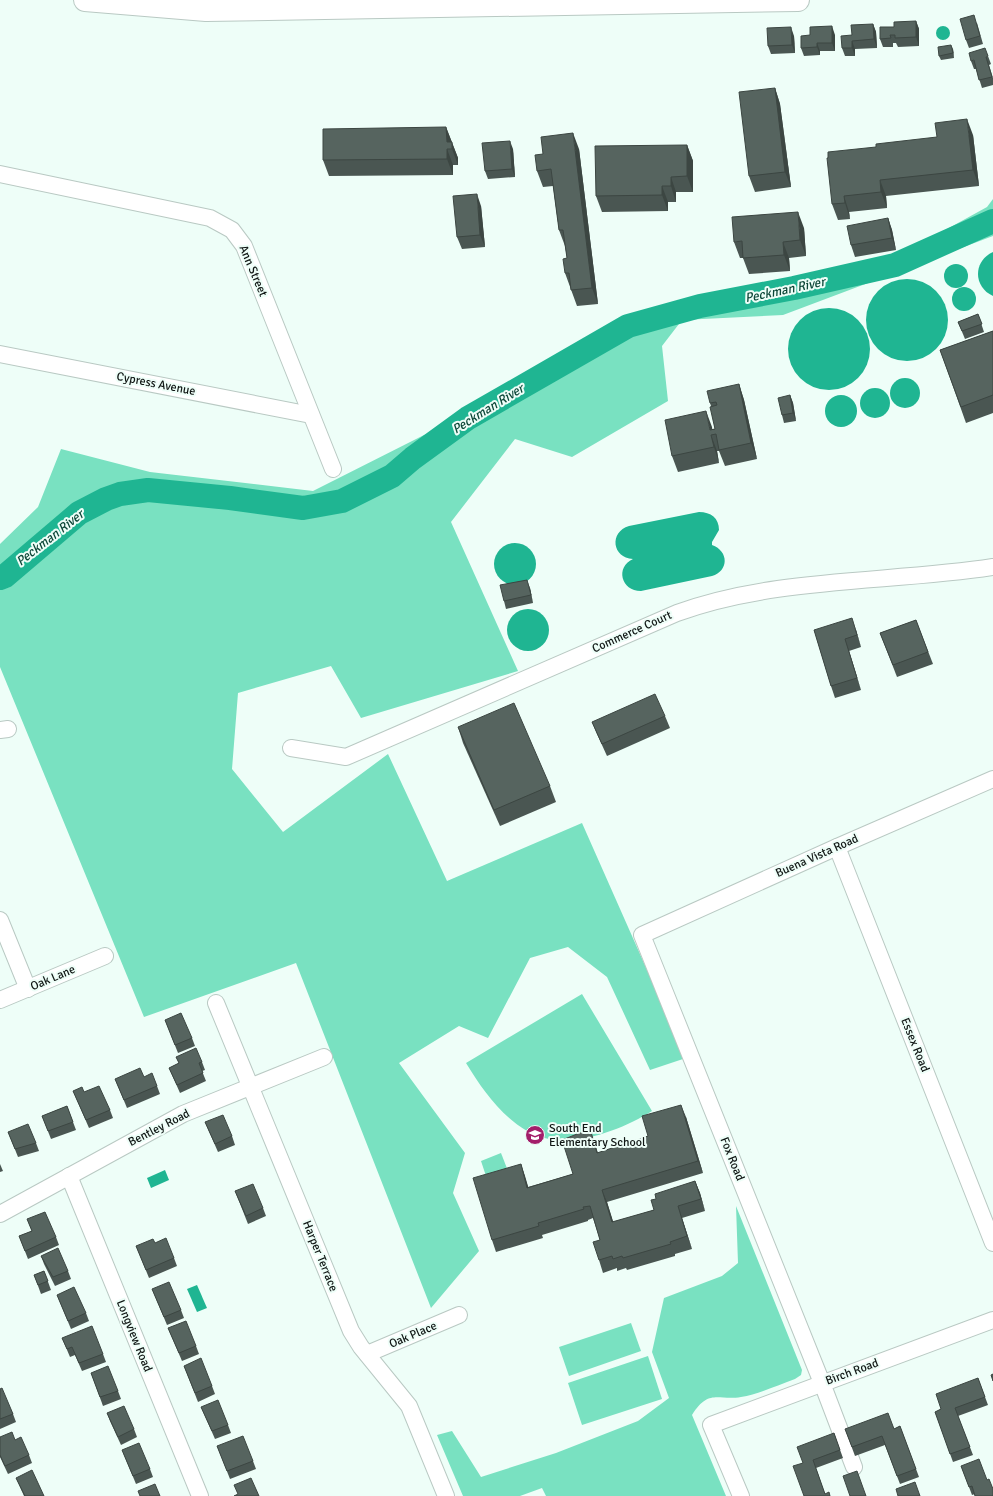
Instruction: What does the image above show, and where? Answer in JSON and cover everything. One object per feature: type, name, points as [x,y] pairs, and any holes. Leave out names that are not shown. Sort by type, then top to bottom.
[{"type":"street","points":[[85,0],[206,10],[397,3],[798,0]]},
{"type":"street","name":"Ann Street","points":[[0,174],[210,218],[225,225],[238,237],[244,246],[333,469]]},
{"type":"street","name":"Cypress Avenue","points":[[0,354],[311,414]]},
{"type":"street","name":"Commerce Court","points":[[290,748],[346,757],[677,613],[706,603],[801,586],[993,567]]},
{"type":"street","name":"Buena Vista Road","points":[[642,935],[837,847],[993,779]]},
{"type":"street","name":"Essex Road","points":[[837,847],[993,1243]]},
{"type":"street","points":[[0,920],[28,989]]},
{"type":"street","name":"Fox Road","points":[[642,935],[822,1383],[854,1467]]},
{"type":"street","name":"Oak Lane","points":[[0,1000],[105,956]]},
{"type":"street","name":"Harper Terrace","points":[[216,1003],[349,1326],[367,1354],[409,1406],[446,1496]]},
{"type":"street","name":"Bentley Road","points":[[0,1214],[183,1114],[324,1057]]},
{"type":"street","name":"Longview Road","points":[[69,1176],[200,1496]]},
{"type":"street","name":"Oak Place","points":[[367,1354],[459,1315]]},
{"type":"street","name":"Birch Road","points":[[741,1496],[711,1425],[993,1320]]},
{"type":"shaded area","points":[[940,26],[946,26],[950,30],[950,36],[946,40],[940,40],[936,36],[936,30]]},
{"type":"shaded area","points":[[993,199],[993,236],[783,315],[682,320],[662,346],[668,401],[572,457],[515,439],[451,522],[518,671],[361,718],[331,666],[238,693],[232,769],[283,832],[388,754],[447,881],[582,823],[686,1058],[650,1070],[607,977],[568,947],[530,958],[488,1038],[459,1026],[399,1063],[465,1153],[453,1193],[479,1251],[431,1308],[296,963],[144,1017],[0,667],[0,544],[38,507],[61,449],[150,472],[313,491],[424,435],[444,428],[635,314],[721,291],[790,280],[898,256],[987,207]]},
{"type":"shaded area","points":[[993,252],[993,296],[986,292],[982,287],[978,274],[982,261],[986,256]]},
{"type":"shaded area","points":[[956,264],[961,265],[967,271],[967,281],[961,287],[956,288],[951,287],[945,281],[944,276],[945,271],[951,265]]},
{"type":"shaded area","points":[[899,279],[915,279],[930,286],[941,297],[948,312],[948,328],[945,336],[936,349],[923,358],[915,361],[899,361],[884,354],[873,343],[866,328],[866,312],[873,297],[884,286]]},
{"type":"shaded area","points":[[964,287],[972,291],[976,299],[972,307],[964,311],[956,307],[952,299],[956,291]]},
{"type":"shaded area","points":[[829,308],[845,311],[858,320],[867,333],[870,349],[867,365],[858,378],[845,387],[829,390],[813,387],[800,378],[791,365],[788,349],[791,333],[800,320],[813,311]]},
{"type":"shaded area","points":[[905,378],[915,383],[920,393],[915,403],[905,408],[895,403],[890,393],[895,383]]},
{"type":"shaded area","points":[[875,388],[885,393],[890,403],[885,413],[875,418],[865,413],[860,403],[865,393]]},
{"type":"shaded area","points":[[838,395],[844,395],[853,399],[857,411],[853,423],[844,427],[838,427],[829,423],[825,414],[825,408],[829,399]]},
{"type":"shaded area","points":[[699,512],[714,516],[718,522],[719,530],[712,542],[712,545],[718,548],[724,556],[725,561],[722,570],[712,576],[641,591],[634,590],[629,587],[625,583],[622,573],[627,563],[633,559],[626,558],[617,550],[616,539],[618,534],[629,526]]},
{"type":"shaded area","points":[[511,543],[519,543],[527,546],[533,552],[536,564],[533,576],[527,582],[519,585],[511,585],[503,582],[497,576],[494,568],[494,560],[497,552],[503,546]]},
{"type":"shaded area","points":[[524,609],[532,609],[540,612],[546,618],[549,630],[546,642],[540,648],[532,651],[524,651],[516,648],[510,642],[507,634],[507,626],[510,618],[516,612]]},
{"type":"shaded area","points":[[582,994],[652,1111],[624,1126],[591,1137],[574,1140],[558,1140],[542,1137],[527,1131],[508,1117],[485,1092],[466,1063]]},
{"type":"shaded area","points":[[501,1153],[508,1171],[487,1179],[481,1161]]},
{"type":"shaded area","points":[[165,1170],[169,1180],[151,1188],[147,1178]]},
{"type":"shaded area","points":[[736,1206],[802,1370],[801,1375],[795,1379],[755,1394],[733,1398],[709,1398],[698,1407],[692,1415],[726,1496],[546,1496],[542,1488],[520,1496],[463,1496],[437,1435],[452,1431],[481,1477],[556,1453],[638,1421],[669,1398],[652,1352],[664,1298],[722,1276],[738,1263]]},
{"type":"shaded area","points":[[197,1285],[207,1308],[197,1312],[187,1289]]},
{"type":"shaded area","points":[[631,1323],[641,1351],[569,1376],[559,1347]]},
{"type":"shaded area","points":[[648,1356],[662,1399],[582,1425],[568,1383]]},
{"type":"building","points":[[974,15],[980,36],[966,40],[960,19]]},
{"type":"building","points":[[916,21],[916,37],[895,38],[895,35],[890,35],[891,38],[880,39],[880,27],[894,27],[894,22]]},
{"type":"building","points":[[873,24],[874,39],[852,41],[852,48],[842,48],[841,36],[852,35],[851,25]]},
{"type":"building","points":[[832,26],[832,43],[817,43],[817,47],[801,48],[801,36],[810,35],[810,27]]},
{"type":"building","points":[[791,27],[792,45],[768,46],[767,28]]},
{"type":"building","points":[[951,45],[953,53],[939,56],[938,47]]},
{"type":"building","points":[[985,48],[992,77],[979,80],[974,60],[971,61],[969,53]]},
{"type":"building","points":[[775,88],[785,172],[749,176],[739,92]]},
{"type":"building","points":[[967,119],[973,170],[880,180],[881,192],[844,196],[845,203],[832,204],[827,158],[828,152],[876,147],[876,144],[937,137],[935,123]]},
{"type":"building","points":[[446,127],[447,142],[452,142],[452,149],[447,149],[447,159],[323,160],[323,129]]},
{"type":"building","points":[[573,133],[592,288],[571,290],[569,273],[565,273],[563,259],[567,258],[563,230],[559,230],[551,169],[537,171],[535,155],[543,154],[541,137]]},
{"type":"building","points":[[510,141],[512,169],[485,171],[482,143]]},
{"type":"building","points":[[687,145],[687,176],[671,177],[671,186],[662,186],[662,195],[596,196],[595,146]]},
{"type":"building","points":[[477,194],[480,235],[457,237],[453,196]]},
{"type":"building","points":[[798,212],[800,240],[783,242],[784,255],[743,258],[742,241],[734,242],[732,217]]},
{"type":"building","points":[[888,218],[892,238],[851,245],[847,226]]},
{"type":"building","points":[[978,314],[982,324],[962,331],[958,322]]},
{"type":"building","points":[[993,331],[993,395],[961,407],[940,350]]},
{"type":"building","points":[[739,384],[751,443],[719,450],[716,434],[711,435],[714,447],[672,456],[665,420],[706,411],[710,430],[715,429],[710,407],[717,405],[716,402],[710,403],[707,391]]},
{"type":"building","points":[[790,395],[793,413],[782,415],[778,398]]},
{"type":"building","points":[[527,580],[531,595],[504,601],[500,585]]},
{"type":"building","points":[[852,618],[857,635],[845,639],[857,678],[831,686],[814,630]]},
{"type":"building","points":[[916,620],[928,652],[893,665],[880,633]]},
{"type":"building","points":[[655,694],[665,716],[602,744],[592,722]]},
{"type":"building","points":[[514,703],[550,786],[494,810],[458,727]]},
{"type":"building","points":[[181,1013],[192,1038],[175,1045],[165,1020]]},
{"type":"building","points":[[196,1048],[202,1062],[199,1063],[203,1073],[177,1085],[169,1068],[179,1063],[176,1057]]},
{"type":"building","points":[[140,1068],[144,1077],[152,1073],[157,1086],[124,1100],[115,1079]]},
{"type":"building","points":[[99,1086],[110,1110],[86,1120],[73,1091],[82,1087],[84,1092]]},
{"type":"building","points":[[681,1105],[698,1161],[602,1190],[612,1222],[654,1210],[651,1200],[656,1199],[655,1194],[695,1181],[701,1199],[678,1206],[687,1236],[670,1242],[671,1244],[623,1258],[622,1256],[613,1259],[612,1256],[599,1260],[593,1242],[600,1240],[590,1206],[583,1207],[584,1209],[538,1223],[539,1226],[492,1240],[473,1178],[521,1164],[527,1188],[573,1174],[562,1140],[582,1132],[583,1134],[591,1132],[597,1153],[648,1136],[642,1116]]},
{"type":"building","points":[[67,1106],[73,1122],[48,1131],[42,1116]]},
{"type":"building","points":[[223,1115],[232,1136],[215,1144],[205,1122]]},
{"type":"building","points":[[28,1124],[36,1143],[15,1149],[8,1132]]},
{"type":"building","points":[[253,1184],[263,1208],[246,1216],[235,1191]]},
{"type":"building","points":[[45,1212],[56,1237],[25,1251],[19,1236],[32,1231],[27,1219]]},
{"type":"building","points":[[166,1238],[174,1258],[146,1270],[136,1246],[153,1239],[155,1243]]},
{"type":"building","points":[[58,1248],[68,1271],[53,1277],[41,1256]]},
{"type":"building","points":[[44,1271],[48,1281],[38,1285],[34,1275]]},
{"type":"building","points":[[169,1282],[181,1310],[164,1317],[152,1289]]},
{"type":"building","points":[[74,1287],[86,1313],[68,1321],[57,1295]]},
{"type":"building","points":[[186,1321],[196,1346],[179,1353],[168,1328]]},
{"type":"building","points":[[92,1326],[103,1354],[79,1363],[72,1347],[67,1349],[62,1338]]},
{"type":"building","points":[[201,1358],[212,1386],[195,1393],[184,1366]]},
{"type":"building","points":[[108,1366],[118,1391],[100,1397],[91,1373]]},
{"type":"building","points":[[978,1378],[985,1397],[955,1408],[970,1447],[950,1454],[935,1412],[941,1409],[936,1394]]},
{"type":"building","points":[[2,1388],[13,1414],[0,1419],[0,1389]]},
{"type":"building","points":[[218,1400],[228,1425],[212,1431],[201,1407]]},
{"type":"building","points":[[124,1406],[134,1429],[118,1437],[107,1413]]},
{"type":"building","points":[[888,1413],[894,1429],[900,1426],[916,1469],[897,1476],[882,1436],[852,1447],[845,1429]]},
{"type":"building","points":[[12,1432],[15,1440],[21,1437],[29,1455],[5,1466],[0,1455],[0,1437]]},
{"type":"building","points":[[834,1433],[840,1450],[813,1460],[825,1494],[829,1492],[830,1496],[804,1496],[793,1466],[803,1463],[797,1447]]},
{"type":"building","points":[[243,1436],[253,1461],[227,1471],[217,1446]]},
{"type":"building","points":[[139,1443],[150,1469],[133,1476],[122,1450]]},
{"type":"building","points":[[979,1459],[987,1480],[989,1479],[993,1489],[993,1496],[975,1496],[972,1486],[969,1487],[961,1466]]},
{"type":"building","points":[[32,1470],[44,1496],[25,1496],[16,1478]]},
{"type":"building","points":[[857,1471],[866,1496],[850,1496],[843,1476]]},
{"type":"building","points":[[251,1478],[259,1496],[234,1496],[238,1494],[234,1485]]},
{"type":"building","points":[[915,1482],[920,1496],[898,1496],[896,1489]]},
{"type":"building","points":[[155,1484],[160,1496],[140,1496],[138,1491]]},
{"type":"waterway","name":"Peckman River","points":[[0,578],[5,576],[79,513],[106,499],[120,494],[148,490],[230,498],[303,508],[342,501],[392,476],[413,458],[468,418],[628,326],[700,306],[794,288],[895,265],[993,221]]},
{"type":"place","name":"South End Elementary School","points":[[535,1135]]}]
